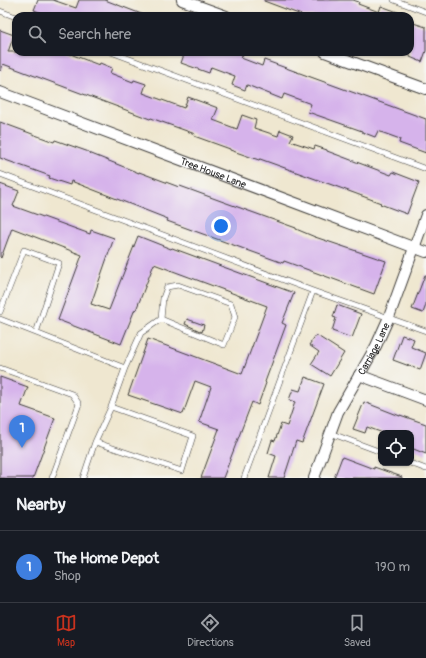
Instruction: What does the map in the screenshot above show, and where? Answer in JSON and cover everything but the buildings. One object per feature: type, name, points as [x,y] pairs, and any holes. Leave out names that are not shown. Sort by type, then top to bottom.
[{"type":"street","points":[[182,0],[215,12]]},
{"type":"street","points":[[336,56],[426,89]]},
{"type":"street","name":"Tree House Lane","points":[[0,92],[426,252]]},
{"type":"street","name":"Carriage Lane","points":[[314,478],[338,412],[376,346],[426,215]]},
{"type":"street","points":[[359,375],[426,400]]},
{"type":"lane","points":[[394,0],[426,12]]},
{"type":"lane","points":[[0,11],[12,16]]},
{"type":"lane","points":[[122,56],[426,169]]},
{"type":"lane","points":[[0,174],[313,291],[426,331]]},
{"type":"lane","points":[[0,312],[24,250],[59,263],[36,332]]},
{"type":"lane","points":[[83,478],[95,442],[141,333],[161,319],[163,298],[168,287],[178,285],[231,304],[235,316],[224,345],[161,319]]},
{"type":"lane","points":[[244,478],[313,291]]},
{"type":"lane","points":[[0,319],[125,368]]},
{"type":"lane","points":[[0,368],[72,394],[79,404],[52,478]]},
{"type":"lane","points":[[95,442],[182,471],[193,436],[111,407]]},
{"type":"lane","points":[[330,433],[378,451]]},
{"type":"lane","points":[[414,464],[426,469]]},
{"type":"place","name":"The Home Depot","points":[[22,448]]}]
